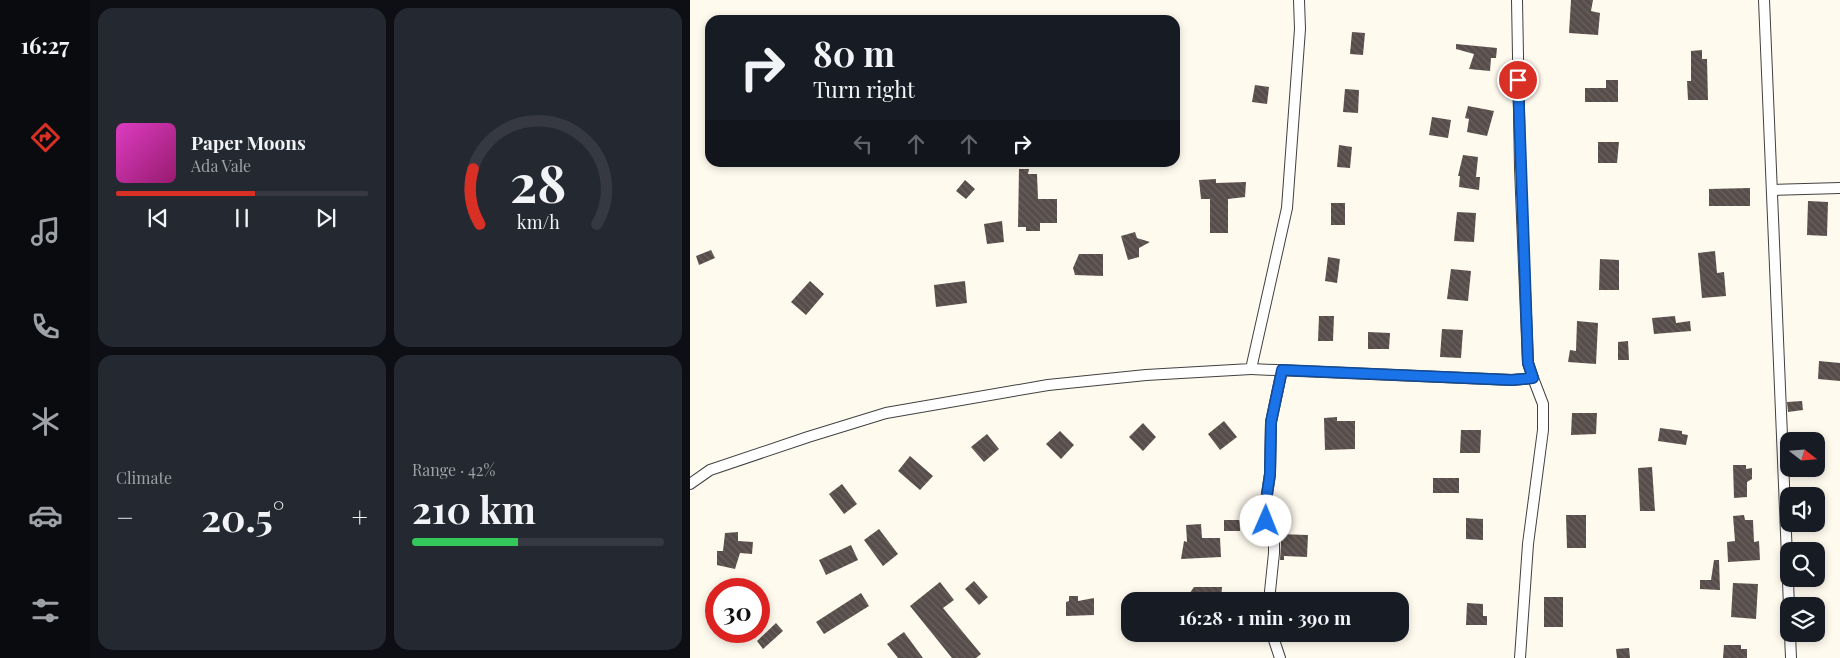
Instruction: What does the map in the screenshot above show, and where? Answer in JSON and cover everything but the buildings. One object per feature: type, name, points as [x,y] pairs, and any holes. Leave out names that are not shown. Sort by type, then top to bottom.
[{"type":"street","points":[[1251,369],[1287,208],[1300,29],[1299,0]]},
{"type":"street","points":[[1517,0],[1520,168],[1528,363],[1543,404],[1543,430],[1528,544],[1520,658]]},
{"type":"street","points":[[1764,0],[1789,597]]},
{"type":"street","points":[[1773,190],[1840,188]]},
{"type":"street","points":[[690,484],[710,470],[808,437],[886,414],[1048,386],[1146,375],[1251,369],[1512,380],[1533,378]]},
{"type":"street","points":[[1270,592],[1274,543],[1266,521],[1266,501],[1270,474],[1271,422],[1282,370]]},
{"type":"street","points":[[1275,642],[1280,658]]},
{"type":"street","points":[[1790,642],[1791,658]]},
{"type":"route","points":[[1266,521],[1266,501],[1270,474],[1271,422],[1282,370],[1512,380],[1533,378],[1528,363],[1518,80]]}]
